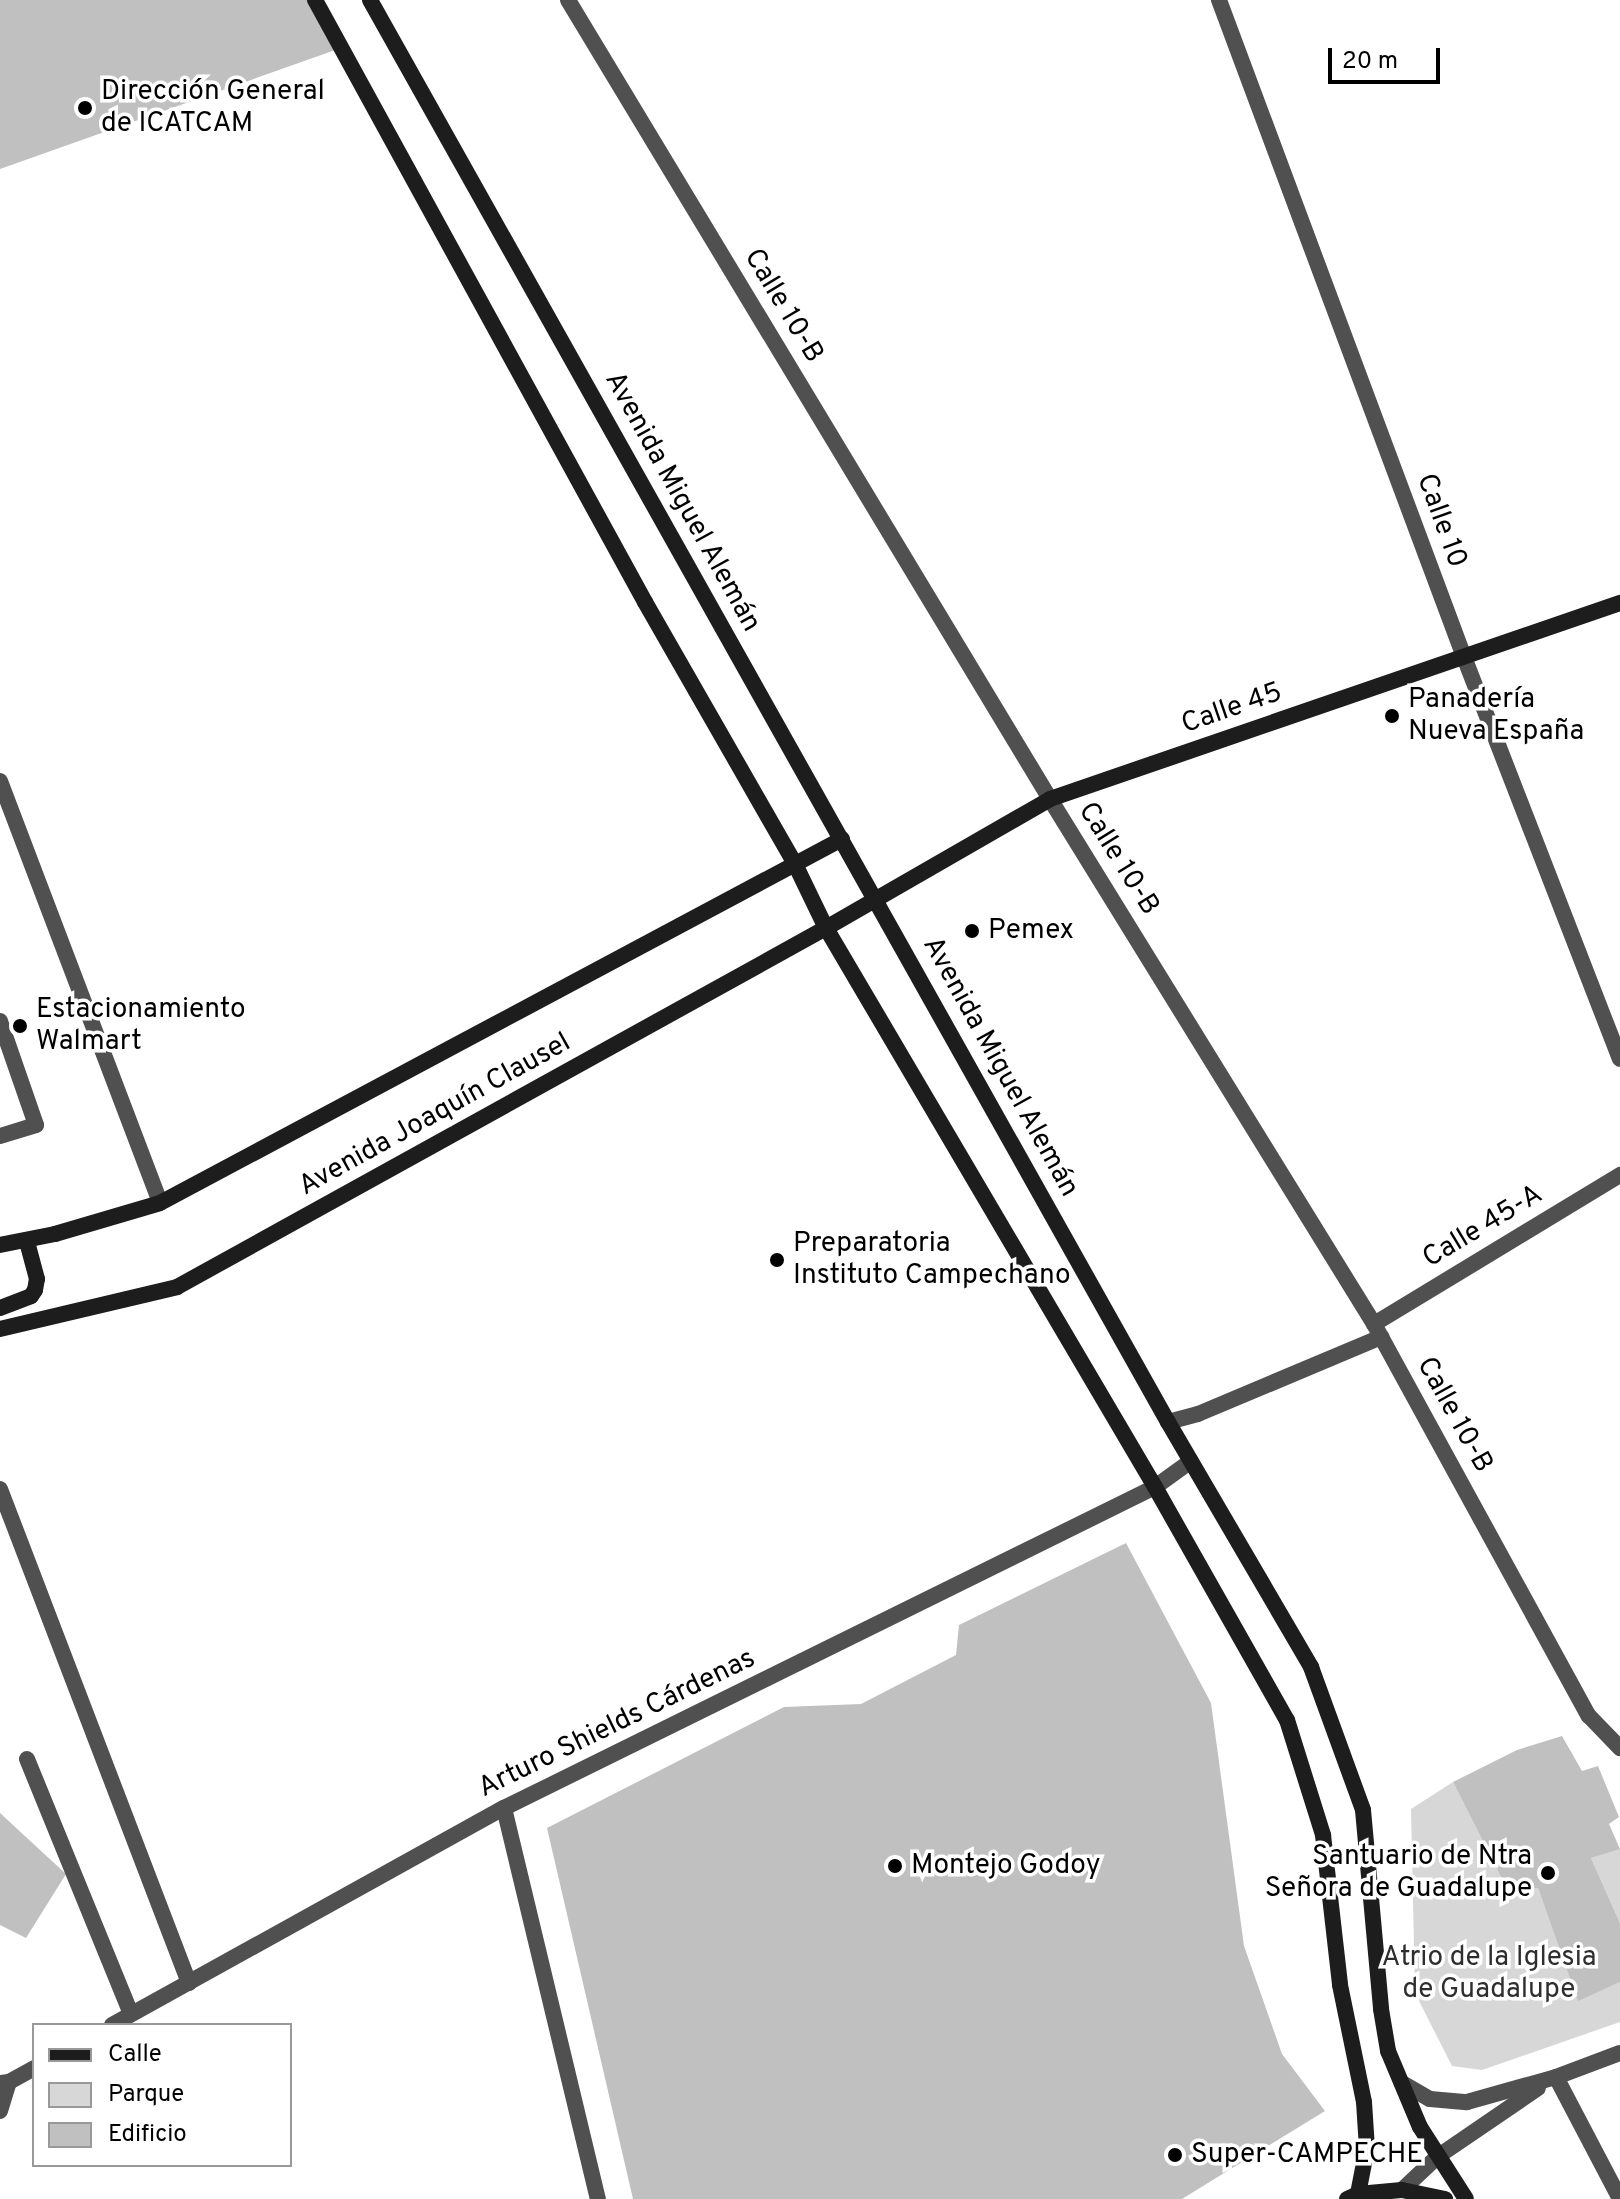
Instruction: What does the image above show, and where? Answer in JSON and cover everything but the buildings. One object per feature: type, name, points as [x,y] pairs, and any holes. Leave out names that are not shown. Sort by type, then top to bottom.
[{"type":"main road","points":[[315,0],[645,602],[795,864],[826,928],[1155,1487],[1287,1720],[1323,1835],[1340,1985],[1364,2102],[1367,2148],[1353,2196],[1402,2190],[1445,2199]]},
{"type":"main road","name":"Avenida Miguel Alemán","points":[[370,0],[1168,1422],[1311,1667],[1363,1810],[1381,2009],[1388,2051],[1437,2157],[1466,2199]]},
{"type":"main road","name":"Calle 45","points":[[875,897],[1050,799],[1620,603]]},
{"type":"main road","name":"Avenida Joaquín Clausel","points":[[0,1245],[27,1241],[160,1203],[842,839]]},
{"type":"main road","name":"Avenida Joaquín Clausel","points":[[0,1329],[177,1287],[826,928],[875,897]]},
{"type":"main road","points":[[0,1308],[35,1290],[37,1279],[27,1241]]},
{"type":"street","name":"Calle 10-B","points":[[568,0],[1050,799],[1377,1330],[1589,1716],[1620,1748]]},
{"type":"street","name":"Calle 10","points":[[1219,0],[1464,657],[1620,1059]]},
{"type":"street","points":[[0,781],[160,1203]]},
{"type":"street","points":[[0,1021],[36,1125],[0,1136]]},
{"type":"street","name":"Calle 45-A","points":[[1168,1422],[1198,1414],[1363,1347],[1377,1330],[1620,1175]]},
{"type":"street","name":"Arturo Shields Cárdenas","points":[[115,2023],[504,1808],[1155,1487],[1191,1461]]},
{"type":"street","points":[[0,1489],[189,1983]]},
{"type":"street","points":[[27,1759],[131,2014]]},
{"type":"street","points":[[504,1808],[598,2199]]},
{"type":"street","points":[[1402,2083],[1430,2099],[1456,2104],[1556,2077],[1620,2053]]},
{"type":"street","points":[[0,2111],[4,2083],[32,2069]]},
{"type":"street","points":[[1402,2190],[1437,2157],[1496,2113],[1556,2077]]},
{"type":"street","points":[[1556,2077],[1620,2199]]},
{"type":"green space","name":"Atrio de la Iglesia de Guadalupe","points":[[1453,1782],[1509,1893],[1538,1888],[1578,2000],[1620,1982],[1620,2022],[1482,2070],[1452,2066],[1415,1993],[1411,1809]]},
{"type":"green space","name":"Atrio de la Iglesia de Guadalupe","points":[[1620,1848],[1620,1923],[1591,1858]]},
{"type":"place","name":"Dirección General de ICATCAM","points":[[85,108]]},
{"type":"place","name":"Panadería Nueva España","points":[[1392,716]]},
{"type":"place","name":"Pemex","points":[[972,931]]},
{"type":"place","name":"Estacionamiento Walmart","points":[[20,1026]]},
{"type":"place","name":"Preparatoria Instituto Campechano","points":[[777,1260]]},
{"type":"place","name":"Montejo Godoy","points":[[895,1866]]},
{"type":"place","name":"Santuario de Ntra Señora de Guadalupe","points":[[1548,1873]]},
{"type":"place","name":"Super-CAMPECHE","points":[[1175,2155]]}]
